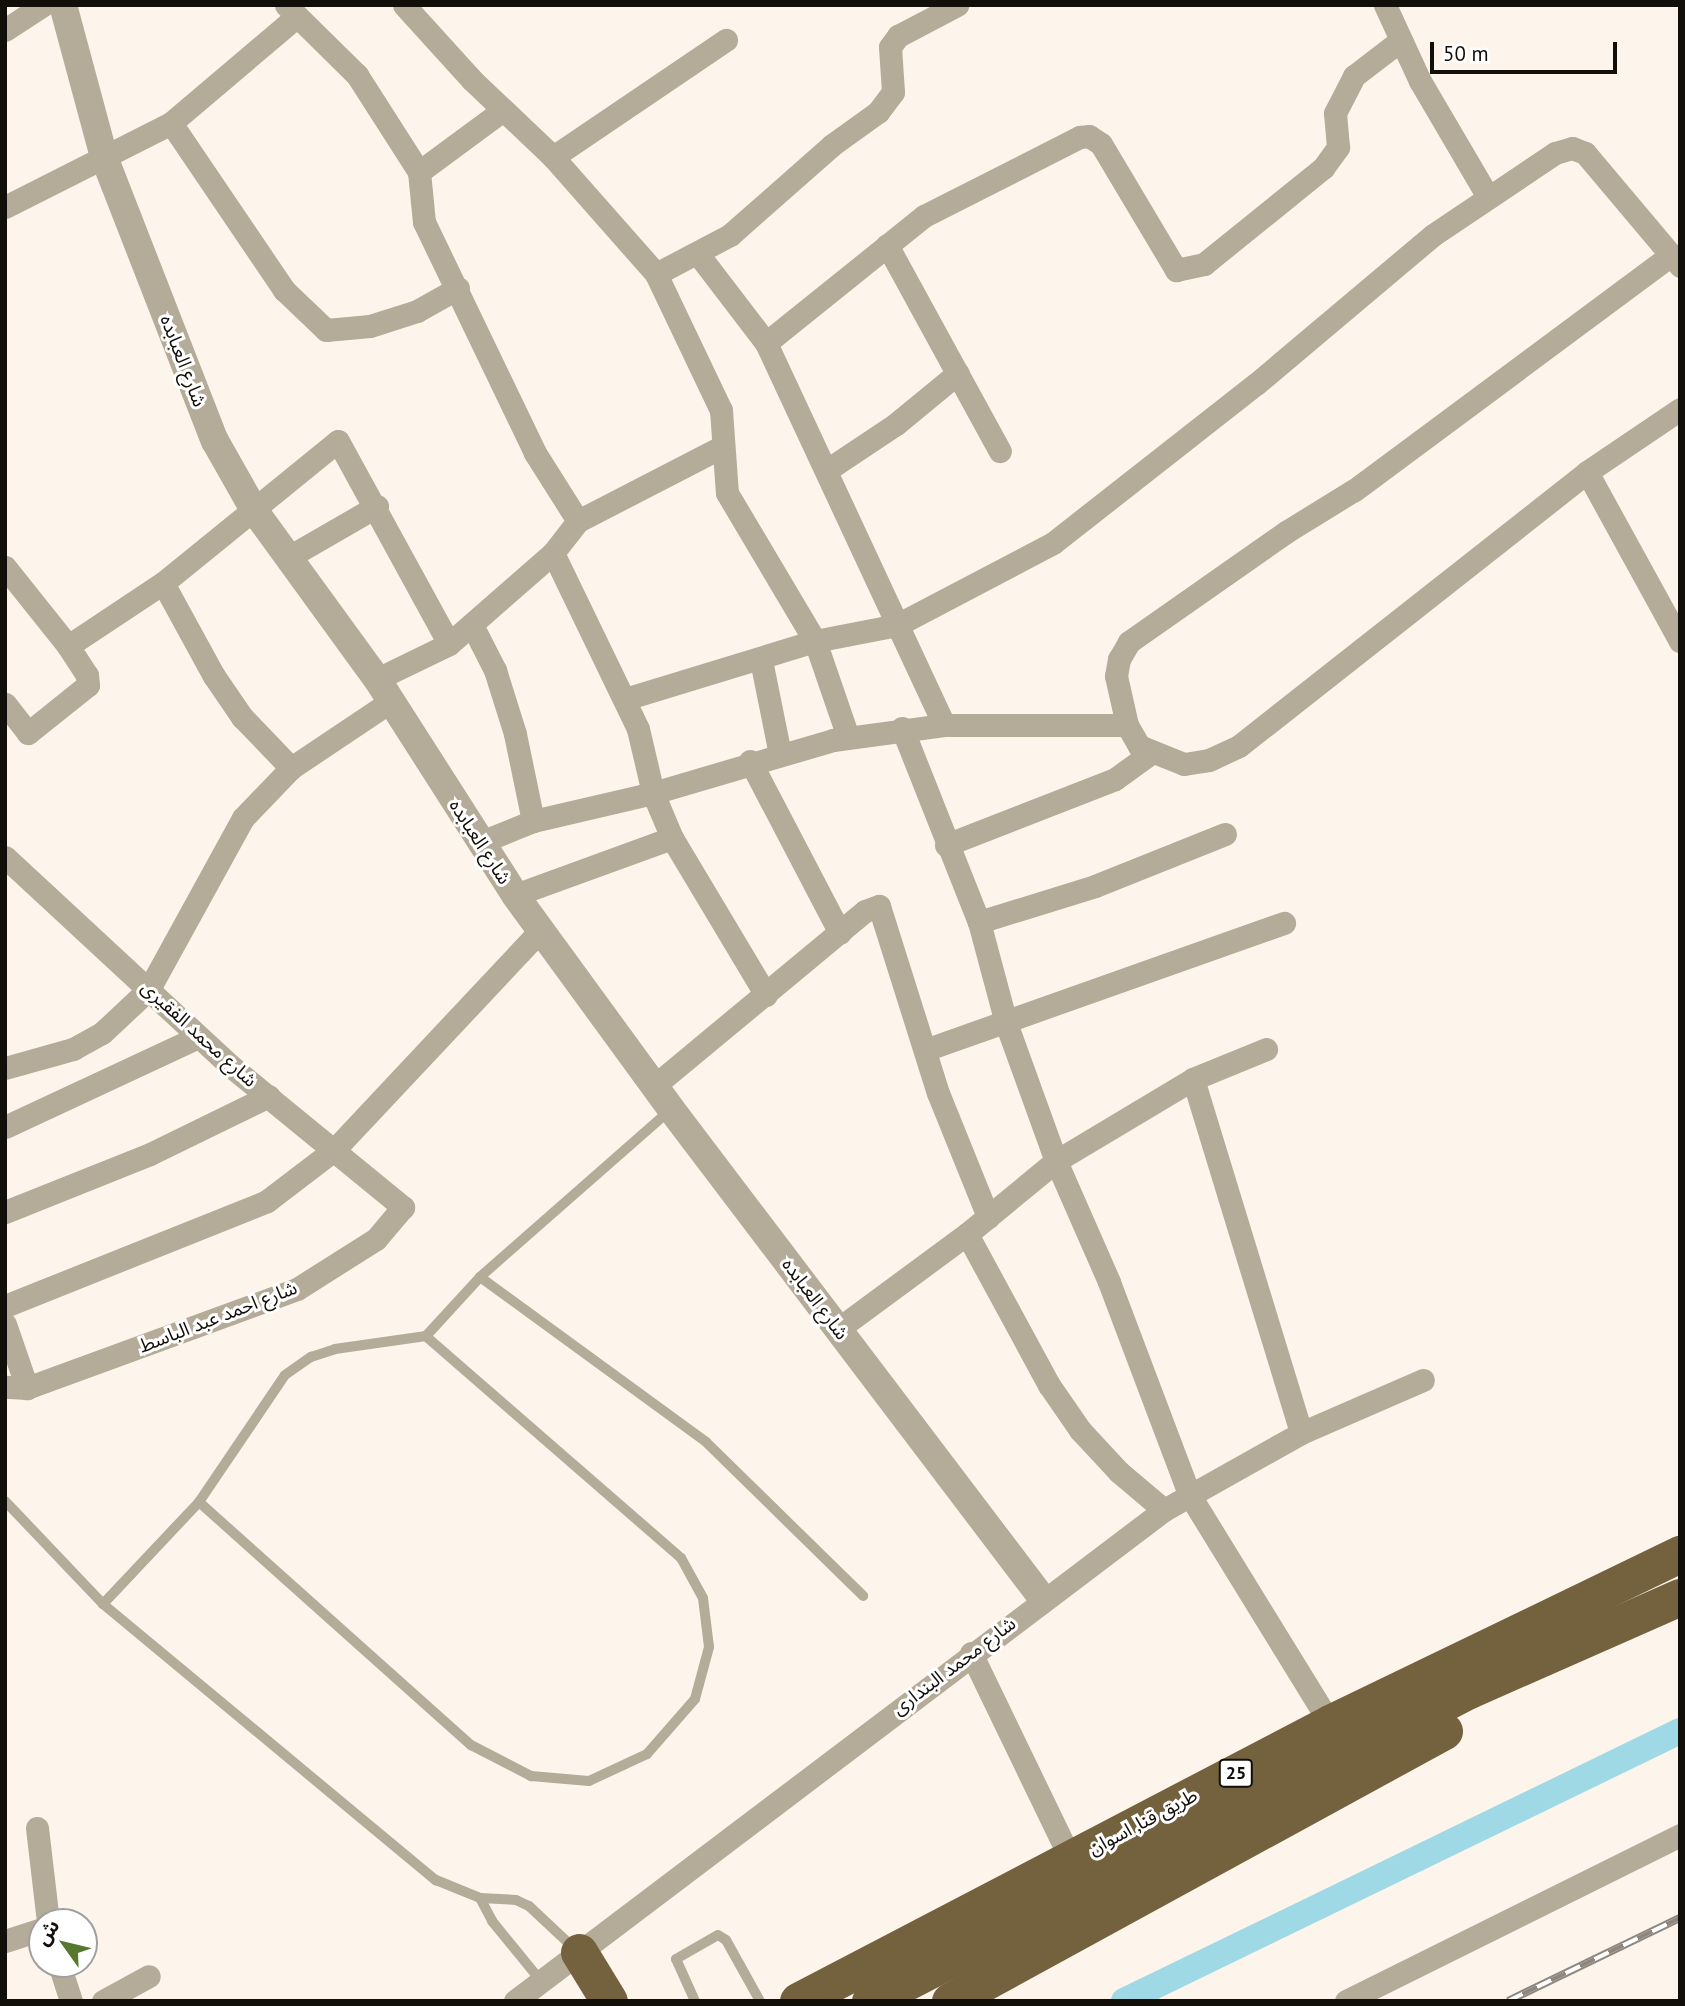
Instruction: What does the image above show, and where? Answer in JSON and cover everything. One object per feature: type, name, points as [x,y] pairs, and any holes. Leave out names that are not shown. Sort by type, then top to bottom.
[{"type":"highway","name":"طريق قنا, اسوان","points":[[798,2001],[1330,1723],[1680,1555]]},
{"type":"highway","name":"طريق قنا, اسوان","points":[[870,2001],[1469,1690],[1680,1597]]},
{"type":"highway","points":[[950,2001],[1572,1661],[1608,1630]]},
{"type":"highway","points":[[579,1952],[609,2001]]},
{"type":"street","points":[[5,30],[43,5]]},
{"type":"street","name":"شارع العبابده","points":[[63,5],[104,157],[215,441],[254,510],[384,690],[479,843],[515,895],[671,1109],[1042,1598]]},
{"type":"street","points":[[404,5],[503,110],[552,157],[656,274],[721,410],[727,493],[815,641],[848,737]]},
{"type":"street","points":[[656,274],[730,235],[832,145],[878,112],[893,92],[890,47],[898,36],[957,5]]},
{"type":"street","points":[[1385,5],[1401,40],[1487,195]]},
{"type":"street","points":[[5,207],[171,123],[291,11],[357,75],[419,172],[424,222],[535,453],[578,521]]},
{"type":"street","points":[[552,157],[726,40]]},
{"type":"street","points":[[766,343],[924,216],[1045,151],[1089,136],[1101,144],[1176,270],[1204,264],[1323,168],[1338,147],[1335,113],[1354,76],[1401,40]]},
{"type":"street","points":[[419,172],[503,110]]},
{"type":"street","points":[[171,123],[284,290],[326,330],[370,326],[417,311],[458,288]]},
{"type":"street","points":[[625,699],[761,660],[815,641],[897,625],[1054,543],[1487,195],[1572,148],[1586,153],[1675,261],[1354,490],[1286,531],[1129,642],[1119,659],[1116,676],[1127,725],[1139,746],[1184,764],[1239,746],[1587,472],[1680,409]]},
{"type":"street","points":[[887,245],[1000,452]]},
{"type":"street","points":[[698,254],[766,343],[944,725]]},
{"type":"street","points":[[827,470],[896,424],[958,373]]},
{"type":"street","points":[[68,646],[163,583],[338,441],[376,506],[449,644]]},
{"type":"street","points":[[5,1068],[73,1049],[102,1033],[149,989],[243,818],[291,768],[384,690],[472,625],[553,552],[578,521],[723,446]]},
{"type":"street","points":[[1587,472],[1680,641]]},
{"type":"street","points":[[287,558],[376,506]]},
{"type":"street","points":[[553,552],[638,729],[653,793],[672,838],[766,995]]},
{"type":"street","points":[[5,567],[68,646],[87,675],[85,689],[28,733],[5,704]]},
{"type":"street","points":[[163,583],[214,676],[242,717],[291,768]]},
{"type":"street","points":[[472,625],[495,670],[511,721],[533,821]]},
{"type":"street","points":[[761,660],[780,754]]},
{"type":"street","points":[[479,843],[533,821],[653,793],[750,761],[848,737],[902,728],[944,725],[1127,725]]},
{"type":"street","points":[[902,728],[946,845],[979,922],[1006,1023],[1056,1161],[1109,1282],[1189,1494],[1330,1723]]},
{"type":"street","points":[[946,845],[1115,779],[1151,753]]},
{"type":"street","points":[[750,761],[840,933]]},
{"type":"street","points":[[979,922],[1095,886],[1225,834]]},
{"type":"street","points":[[515,895],[672,838]]},
{"type":"street","name":"شارع محمد الفقيرى","points":[[5,857],[198,1037],[402,1202]]},
{"type":"street","points":[[654,1086],[872,906],[881,909],[925,1050],[988,1217]]},
{"type":"street","points":[[925,1050],[1284,923]]},
{"type":"street","points":[[5,1306],[267,1201],[335,1149],[541,930]]},
{"type":"street","points":[[5,1127],[198,1037]]},
{"type":"street","points":[[838,1329],[967,1234],[1056,1161],[1193,1079],[1266,1049]]},
{"type":"street","points":[[1193,1079],[1301,1433]]},
{"type":"street","points":[[5,1212],[150,1154],[269,1096]]},
{"type":"street","name":"شارع احمد عبد الباسط","points":[[16,1387],[297,1289],[376,1240],[399,1216],[402,1202]]},
{"type":"street","points":[[967,1234],[1049,1385],[1080,1430],[1119,1472],[1164,1510]]},
{"type":"street","points":[[5,1324],[16,1387]]},
{"type":"street","name":"شارع محمد البندارى","points":[[515,2001],[1042,1598],[1164,1510],[1301,1433],[1423,1380]]},
{"type":"street","points":[[971,1653],[1071,1860]]},
{"type":"street","points":[[37,1828],[46,1908]]},
{"type":"street","points":[[1346,2001],[1680,1835]]},
{"type":"street","points":[[5,1941],[28,1934]]},
{"type":"street","points":[[103,2001],[149,1976]]},
{"type":"street","points":[[64,1978],[71,2001]]},
{"type":"lane","points":[[103,1604],[199,1503],[285,1375],[311,1357],[335,1349],[426,1336],[480,1277],[671,1109]]},
{"type":"lane","points":[[480,1277],[706,1442],[863,1596]]},
{"type":"lane","points":[[199,1503],[471,1745],[531,1776],[589,1781],[646,1754],[695,1699],[709,1647],[704,1598],[681,1558],[426,1336]]},
{"type":"lane","points":[[5,1501],[103,1604],[436,1880],[480,1898],[516,1900],[529,1906],[579,1952]]},
{"type":"lane","points":[[480,1898],[492,1921],[541,1981]]},
{"type":"lane","points":[[695,2001],[676,1959],[718,1935],[726,1940],[760,2001]]},
{"type":"waterway","points":[[1124,2001],[1680,1731]]},
{"type":"railway","points":[[1508,2001],[1680,1918]]}]
